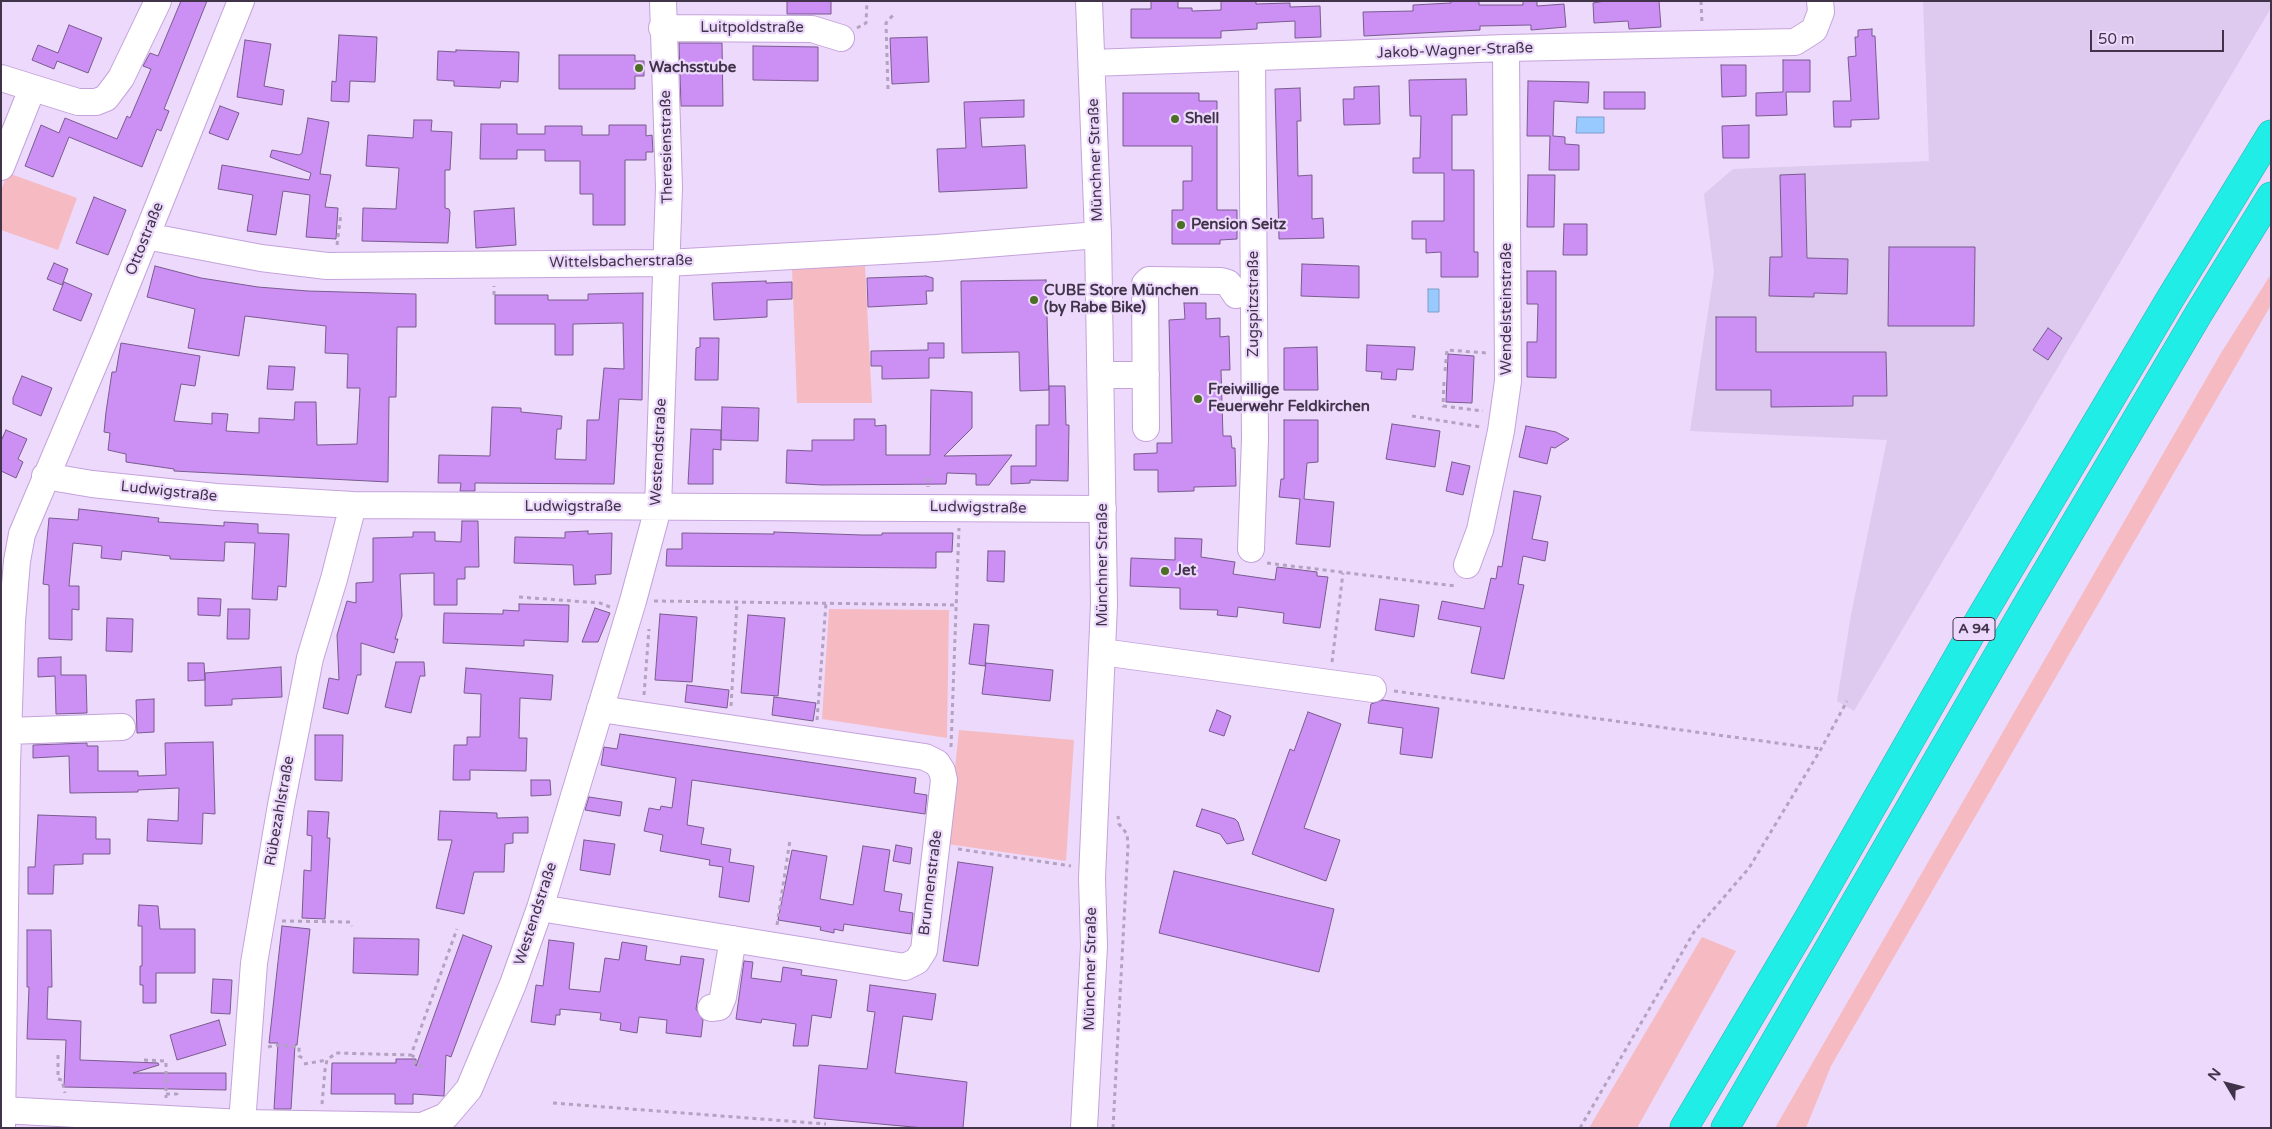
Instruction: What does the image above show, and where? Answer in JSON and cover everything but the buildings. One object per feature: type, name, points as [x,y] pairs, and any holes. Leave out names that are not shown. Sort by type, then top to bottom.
[{"type":"highway","name":"A 94","points":[[1684,1128],[1808,919],[1980,618],[2170,299],[2271,134]]},
{"type":"highway","name":"A 94","points":[[1725,1128],[2198,313],[2271,196]]},
{"type":"street","points":[[1,78],[78,102],[96,102],[106,98],[121,78],[158,1]]},
{"type":"street","name":"Ottostraße","points":[[2,1119],[4,765],[8,731],[12,621],[17,560],[22,534],[106,336],[242,1]]},
{"type":"street","name":"Theresienstraße","points":[[663,1],[662,28],[669,187],[667,263]]},
{"type":"street","name":"Münchner Straße","points":[[1084,1128],[1094,946],[1092,878],[1102,652],[1103,510],[1098,235],[1089,1]]},
{"type":"street","name":"Jakob-Wagner-Straße","points":[[1092,63],[1252,59],[1506,48],[1795,42],[1814,30],[1821,12],[1820,1]]},
{"type":"street","name":"Luitpoldstraße","points":[[662,28],[812,29],[841,38]]},
{"type":"street","name":"Wendelsteinstraße","points":[[1461,576],[1480,530],[1503,422],[1508,381],[1506,48]]},
{"type":"street","name":"Zugspitzstraße","points":[[1252,59],[1256,555]]},
{"type":"street","points":[[1,167],[32,88]]},
{"type":"street","name":"Wittelsbacherstraße","points":[[146,236],[260,258],[327,266],[667,263],[936,248],[1098,235]]},
{"type":"street","name":"Westendstraße","points":[[2,1119],[169,1104],[242,1123],[422,1126],[446,1116],[470,1088],[513,984],[540,908],[600,709],[637,612],[658,508],[667,263]]},
{"type":"street","points":[[1146,428],[1145,284],[1149,280],[1220,281],[1228,284],[1236,295]]},
{"type":"street","points":[[1100,375],[1146,375]]},
{"type":"street","name":"Ludwigstraße","points":[[45,476],[92,484],[216,497],[352,505],[1103,510]]},
{"type":"street","name":"Rübezahlstraße","points":[[242,1123],[254,963],[261,921],[310,658],[334,580],[352,505]]},
{"type":"street","points":[[1102,652],[1373,689]]},
{"type":"street","points":[[600,709],[815,740],[925,758],[937,763]]},
{"type":"street","points":[[8,731],[122,727]]},
{"type":"street","name":"Brunnenstraße","points":[[540,908],[905,966],[917,961],[924,950],[944,780],[942,771],[937,763]]},
{"type":"street","points":[[710,1008],[719,1007],[723,997],[733,939]]},
{"type":"path","points":[[841,38],[866,22],[867,1]]},
{"type":"path","points":[[888,89],[886,23],[894,14]]},
{"type":"path","points":[[337,240],[341,213]]},
{"type":"path","points":[[1445,371],[1447,350],[1508,355]]},
{"type":"path","points":[[1444,382],[1443,406],[1503,422]]},
{"type":"path","points":[[1412,416],[1503,422]]},
{"type":"path","points":[[937,763],[951,753],[960,508]]},
{"type":"path","points":[[1256,555],[1343,573],[1461,576]]},
{"type":"path","points":[[1329,682],[1343,573]]},
{"type":"path","points":[[519,597],[600,603],[637,612],[737,602],[956,605]]},
{"type":"path","points":[[730,728],[737,602]]},
{"type":"path","points":[[815,740],[826,603]]},
{"type":"path","points":[[637,612],[642,716]]},
{"type":"path","points":[[1373,689],[1821,749]]},
{"type":"path","points":[[1580,1128],[1694,932],[1749,868],[1821,749],[1847,701]]},
{"type":"path","points":[[773,946],[790,840]]},
{"type":"path","points":[[1113,1128],[1128,845]]},
{"type":"path","points":[[935,846],[1071,866]]},
{"type":"path","points":[[261,921],[350,922],[352,926]]},
{"type":"path","points":[[411,1055],[457,929]]},
{"type":"path","points":[[247,1049],[276,1045],[298,1047],[299,1056],[304,1059]]},
{"type":"path","points":[[304,1064],[327,1060],[336,1053],[411,1055],[416,1058],[415,1064],[422,1067]]},
{"type":"path","points":[[58,1055],[58,1079],[62,1080],[65,1090],[64,1114]]},
{"type":"path","points":[[144,1060],[166,1061],[169,1104]]},
{"type":"path","points":[[321,1125],[327,1060]]},
{"type":"path","points":[[553,1103],[826,1124]]},
{"type":"shaded area","points":[[1923,1],[2271,1],[2271,8],[1854,711],[1837,701],[1851,615],[1887,440],[1690,431],[1714,272],[1704,194],[1733,169],[1929,161]]},
{"type":"shaded area","points":[[8,173],[77,198],[58,250],[1,230],[1,190]]},
{"type":"shaded area","points":[[865,266],[872,403],[797,403],[792,269]]},
{"type":"shaded area","points":[[2271,274],[2271,305],[1831,1066],[1806,1128],[1775,1128],[2221,353]]},
{"type":"shaded area","points":[[829,609],[949,610],[947,738],[822,719]]},
{"type":"shaded area","points":[[959,730],[1074,740],[1066,861],[947,844]]},
{"type":"shaded area","points":[[1702,937],[1736,951],[1637,1128],[1589,1128]]},
{"type":"water","points":[[1577,117],[1604,117],[1604,133],[1576,133]]},
{"type":"water","points":[[1428,289],[1439,289],[1439,312],[1428,312]]},
{"type":"place","name":"Wachsstube","points":[[639,68]]},
{"type":"place","name":"Shell","points":[[1175,119]]},
{"type":"place","name":"Pension Seitz","points":[[1181,225]]},
{"type":"place","name":"CUBE Store München (by Rabe Bike)","points":[[1034,300]]},
{"type":"place","name":"Freiwillige Feuerwehr Feldkirchen","points":[[1198,399]]},
{"type":"place","name":"Jet","points":[[1165,571]]}]
